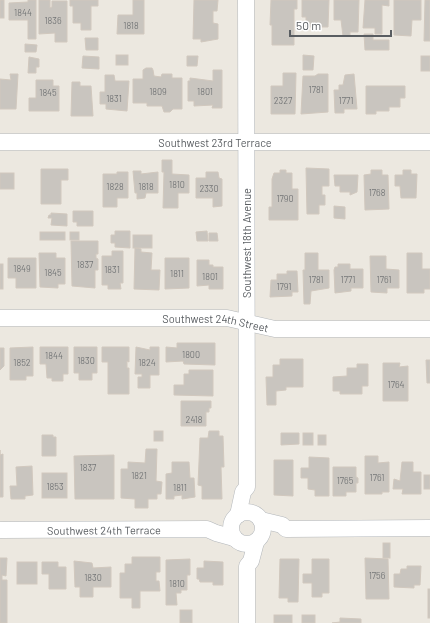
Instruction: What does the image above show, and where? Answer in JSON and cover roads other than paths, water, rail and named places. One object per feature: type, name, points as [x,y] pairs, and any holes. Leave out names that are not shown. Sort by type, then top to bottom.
[{"type":"street","name":"Southwest 18th Avenue","points":[[235,518],[247,487],[246,0]]},
{"type":"street","name":"Southwest 23rd Terrace","points":[[0,142],[430,142]]},
{"type":"street","name":"Southwest 24th Street","points":[[0,318],[226,318],[275,329],[430,329]]},
{"type":"street","name":"Southwest 18th Avenue","points":[[247,487],[251,491],[252,502],[258,517]]},
{"type":"street","points":[[247,623],[247,566],[230,530],[235,518],[246,512],[282,525],[286,529]]},
{"type":"street","points":[[247,566],[251,561],[263,529],[258,517]]},
{"type":"street","name":"Southwest 24th Terrace","points":[[0,530],[207,529],[235,518]]},
{"type":"street","points":[[236,540],[247,545],[282,532],[286,529],[430,528]]},
{"type":"street","name":"Southwest 24th Terrace","points":[[207,529],[236,540]]}]
